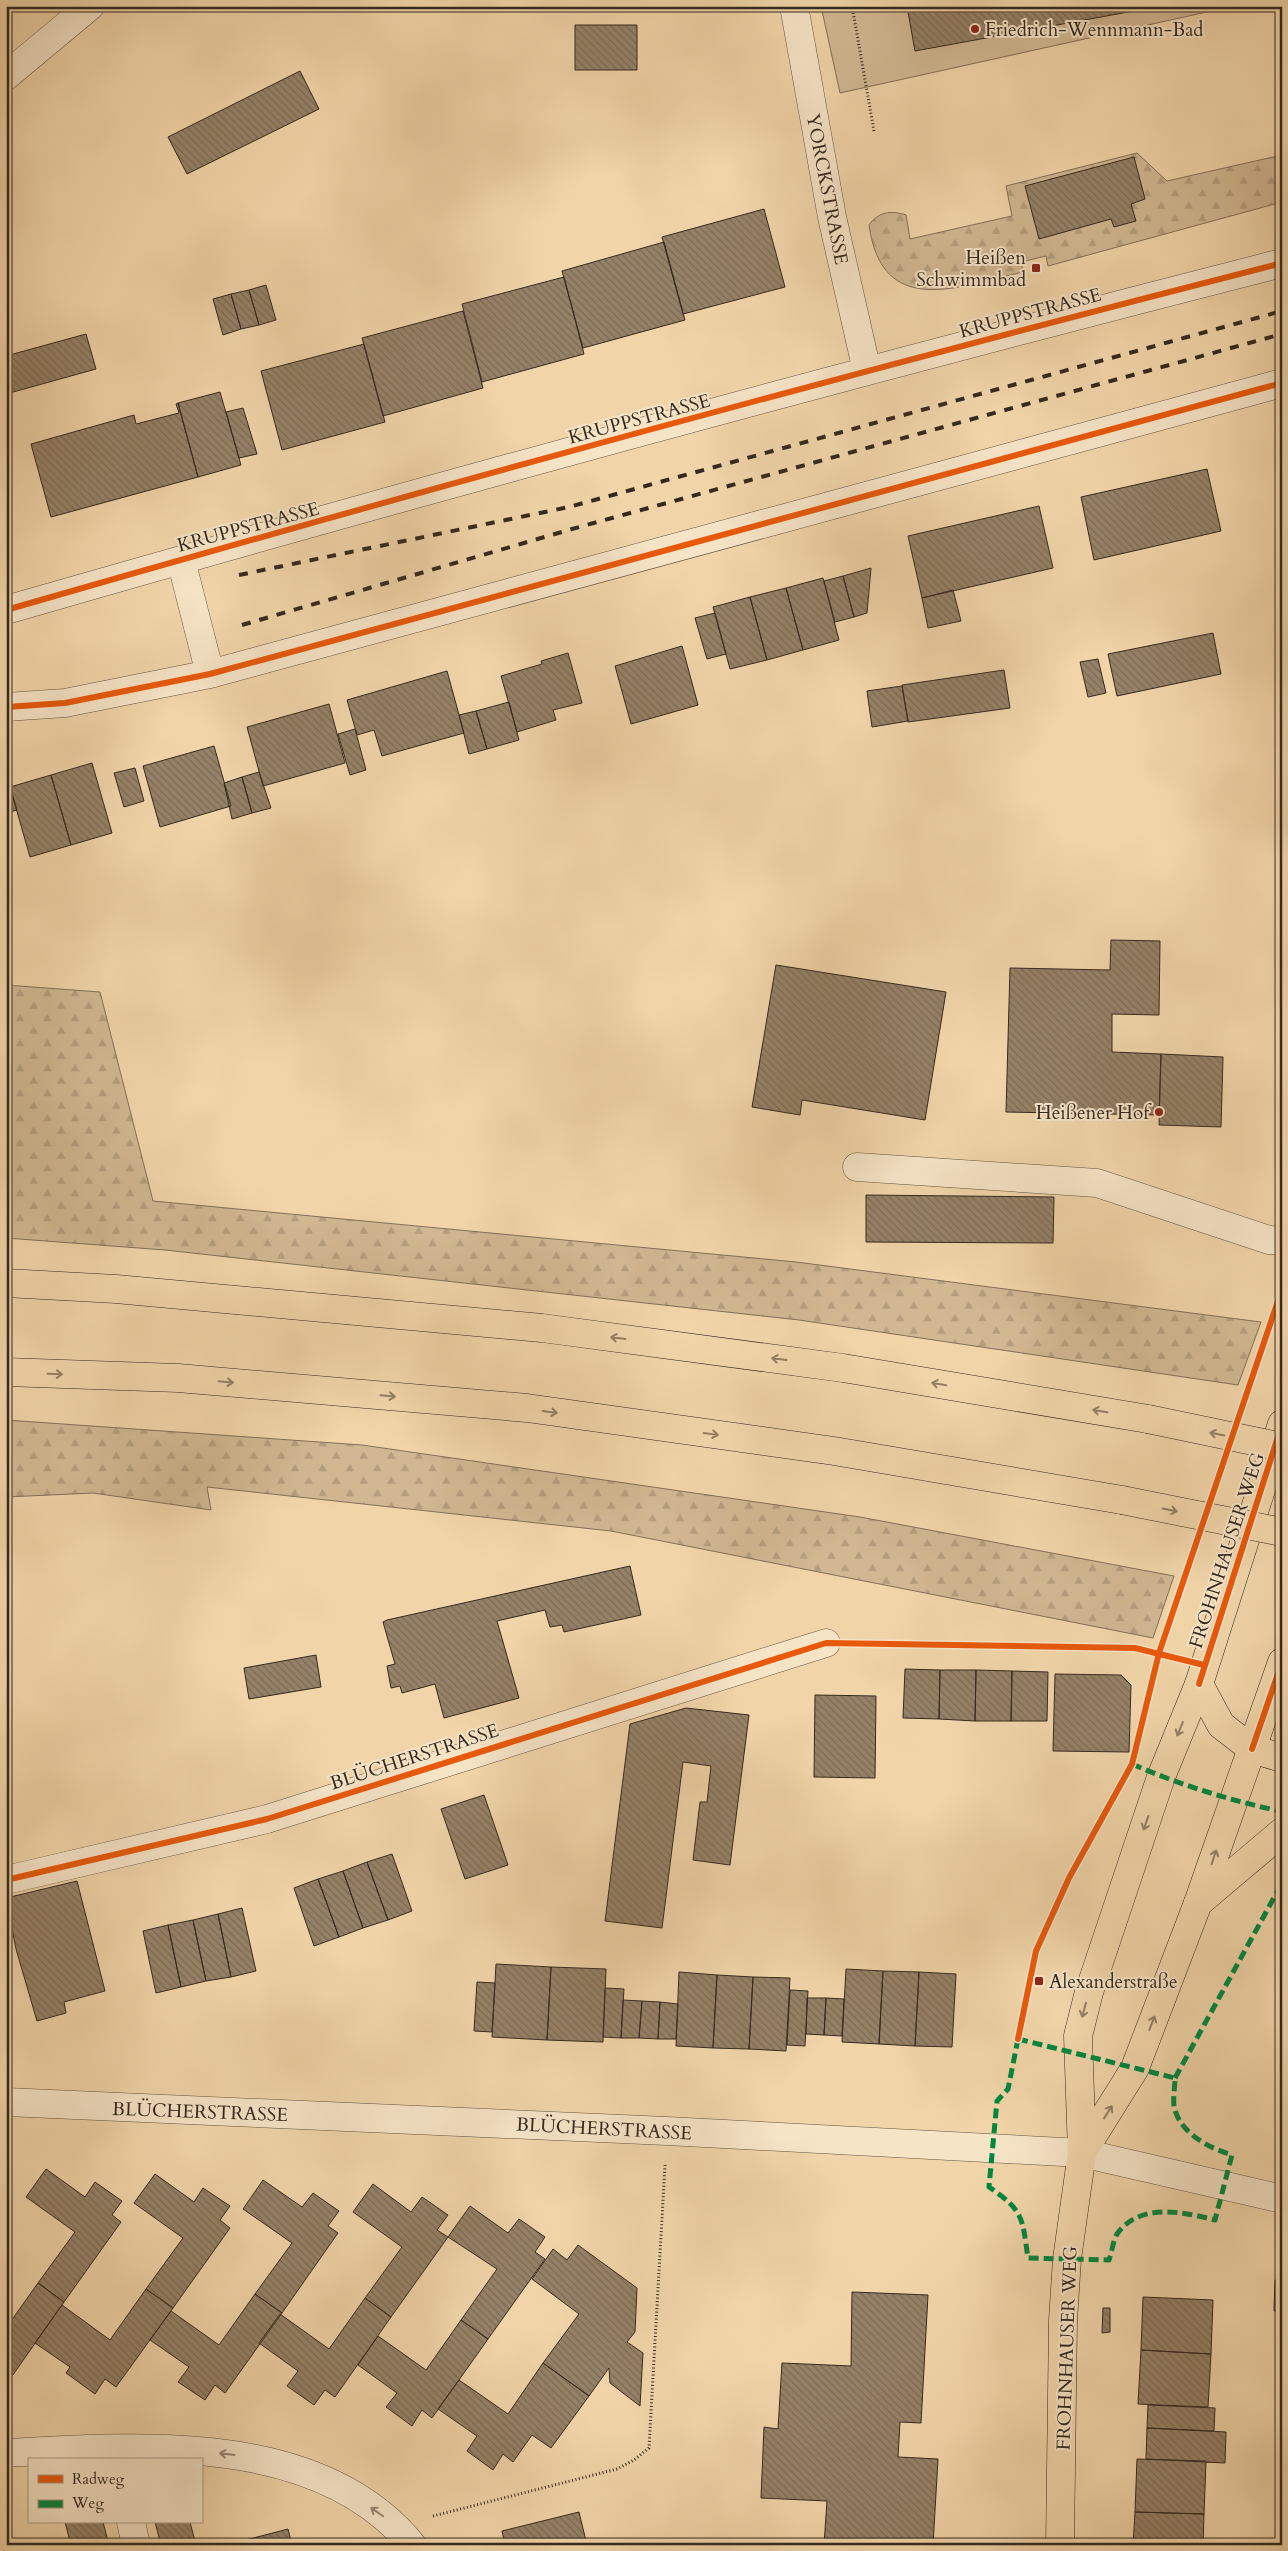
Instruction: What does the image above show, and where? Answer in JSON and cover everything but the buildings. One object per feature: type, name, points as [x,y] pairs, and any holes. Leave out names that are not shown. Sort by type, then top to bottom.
[{"type":"main road","points":[[6,1284],[116,1289],[542,1328],[842,1368],[1148,1419],[1282,1447]]},
{"type":"main road","points":[[6,1372],[178,1378],[527,1408],[834,1451],[1122,1500],[1282,1532]]},
{"type":"main road","name":"FROHNHAUSER WEG","points":[[1060,2545],[1063,2320],[1067,2259],[1082,2153],[1078,2036],[1089,1992],[1161,1776],[1198,1684],[1282,1424]]},
{"type":"main road","name":"FROHNHAUSER WEG","points":[[1082,2153],[1135,2068],[1198,1903],[1282,1662]]},
{"type":"main road","points":[[1198,1684],[1221,1725],[1252,1749],[1282,1758]]},
{"type":"main road","points":[[1198,1903],[1282,1832]]},
{"type":"street","points":[[6,76],[90,6]]},
{"type":"street","name":"YORCKSTRASSE","points":[[794,6],[832,217],[867,371]]},
{"type":"street","name":"KRUPPSTRASSE","points":[[6,610],[867,371],[1282,263]]},
{"type":"street","points":[[6,708],[65,703],[210,674],[1282,383]]},
{"type":"street","points":[[182,560],[210,674]]},
{"type":"street","points":[[857,1167],[1097,1183],[1269,1240],[1282,1241]]},
{"type":"street","name":"BLÜCHERSTRASSE","points":[[6,1880],[267,1819],[826,1643]]},
{"type":"street","name":"BLÜCHERSTRASSE","points":[[6,2102],[667,2130],[1082,2153]]},
{"type":"street","points":[[1082,2153],[1282,2199]]},
{"type":"street","points":[[6,2453],[114,2454],[189,2449],[254,2457],[304,2472],[350,2494],[404,2535]]},
{"type":"street","points":[[131,2524],[136,2545]]},
{"type":"path","points":[[852,6],[874,131]]},
{"type":"path","points":[[404,2535],[617,2469],[634,2460],[649,2448],[667,2130]]},
{"type":"green space","points":[[821,6],[1234,6],[840,93]]},
{"type":"green space","points":[[1137,153],[1167,181],[1282,155],[1282,202],[1048,266],[1046,256],[1021,262],[1023,272],[949,289],[926,289],[906,285],[889,274],[877,255],[869,225],[876,217],[885,213],[906,215],[910,239],[1012,216],[1006,186]]},
{"type":"green space","points":[[6,985],[100,992],[153,1201],[796,1262],[1261,1322],[1238,1385],[799,1320],[165,1250],[6,1238]]},
{"type":"green space","points":[[6,1420],[362,1445],[860,1517],[1174,1576],[1153,1638],[611,1531],[207,1487],[211,1510],[93,1493],[6,1497]]},
{"type":"railway","points":[[239,575],[569,507],[1282,311]]},
{"type":"railway","points":[[242,625],[572,529],[1282,334]]},
{"type":"marked path","points":[[1132,1764],[1168,1779],[1205,1791],[1279,1811]]},
{"type":"marked path","points":[[1175,2078],[1282,1883]]},
{"type":"marked path","points":[[1018,2039],[1175,2078],[1174,2106],[1182,2124],[1188,2132],[1205,2144],[1232,2155],[1215,2220],[1176,2212],[1150,2213],[1138,2217],[1117,2234],[1109,2260],[1028,2258],[1019,2216],[1009,2202],[989,2187],[997,2101],[1008,2089],[1018,2039]]},
{"type":"cycle path","points":[[6,610],[642,432],[1282,263]]},
{"type":"cycle path","points":[[6,707],[65,703],[210,674],[1282,383]]},
{"type":"cycle path","points":[[1018,2039],[1036,1951],[1069,1878],[1132,1764],[1159,1653],[1282,1289]]},
{"type":"cycle path","points":[[1199,1684],[1282,1424]]},
{"type":"cycle path","points":[[6,1880],[267,1819],[826,1643],[1135,1648],[1204,1665]]},
{"type":"cycle path","points":[[1252,1749],[1282,1662]]},
{"type":"place","name":"Friedrich-Wennmann-Bad","points":[[975,29]]},
{"type":"place","name":"Heißen Schwimmbad","points":[[1036,268]]},
{"type":"place","name":"Heißener Hof","points":[[1159,1112]]},
{"type":"place","name":"Alexanderstraße","points":[[1039,1981]]}]
